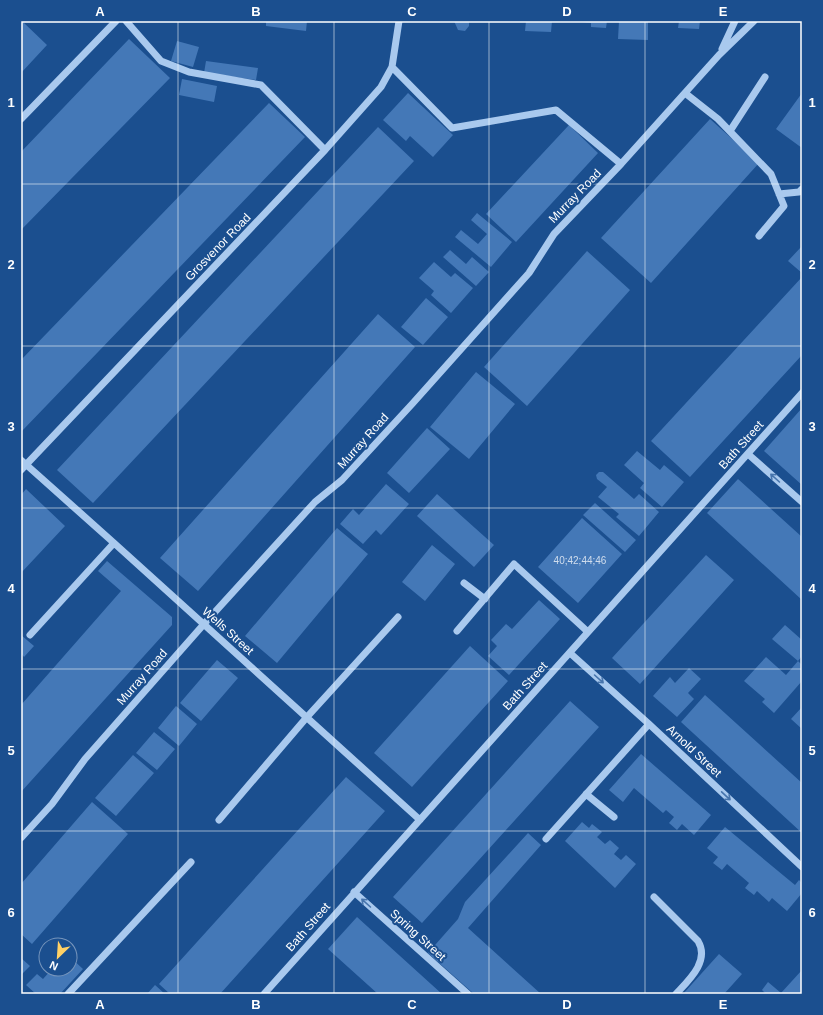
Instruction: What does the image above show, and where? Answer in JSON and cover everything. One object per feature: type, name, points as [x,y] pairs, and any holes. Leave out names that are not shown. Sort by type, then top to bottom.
[{"type":"street","points":[[21,119],[116,21]]},
{"type":"street","points":[[126,21],[161,61],[189,72],[260,85],[325,150]]},
{"type":"street","name":"Grosvenor Road","points":[[23,465],[325,150],[381,87],[392,67],[399,21]]},
{"type":"street","name":"Murray Road","points":[[719,55],[735,21]]},
{"type":"street","name":"Murray Road","points":[[21,838],[52,804],[85,759],[204,624],[315,502],[342,480],[413,403],[529,273],[554,234],[621,164],[719,55],[754,21]]},
{"type":"street","points":[[392,67],[452,128],[556,110],[621,164]]},
{"type":"street","points":[[730,131],[765,77]]},
{"type":"street","points":[[685,93],[718,119],[771,174],[784,206],[759,236]]},
{"type":"street","points":[[779,194],[799,192],[802,189]]},
{"type":"street","name":"Bath Street","points":[[264,994],[802,393]]},
{"type":"street","points":[[748,454],[802,502]]},
{"type":"street","name":"Wells Street","points":[[23,465],[114,543],[420,820]]},
{"type":"street","points":[[30,635],[114,543]]},
{"type":"street","points":[[457,632],[514,564],[588,632]]},
{"type":"street","points":[[464,583],[485,599]]},
{"type":"street","points":[[219,820],[307,717],[398,617]]},
{"type":"street","name":"Arnold Street","points":[[570,653],[649,724],[802,867]]},
{"type":"street","points":[[546,839],[649,724]]},
{"type":"street","points":[[586,794],[614,817]]},
{"type":"street","points":[[68,994],[191,862]]},
{"type":"street","name":"Spring Street","points":[[354,892],[468,994]]},
{"type":"street","points":[[654,897],[702,946],[700,964],[693,976],[676,994]]},
{"type":"building","points":[[266,21],[307,21],[306,31],[266,26]]},
{"type":"building","points":[[454,21],[469,21],[469,26],[465,31],[458,30]]},
{"type":"building","points":[[526,21],[552,21],[551,32],[525,31]]},
{"type":"building","points":[[575,21],[607,21],[606,28],[591,27],[591,23]]},
{"type":"building","points":[[619,21],[648,21],[648,40],[618,39]]},
{"type":"building","points":[[679,21],[700,21],[699,29],[678,28]]},
{"type":"building","points":[[23,22],[47,45],[21,73],[21,24]]},
{"type":"building","points":[[129,39],[170,78],[21,230],[21,152]]},
{"type":"building","points":[[177,41],[199,47],[193,67],[171,61]]},
{"type":"building","points":[[206,61],[258,68],[256,80],[204,73]]},
{"type":"building","points":[[182,79],[217,86],[214,102],[179,95]]},
{"type":"building","points":[[408,93],[453,135],[433,157],[410,136],[406,141],[383,120]]},
{"type":"building","points":[[802,93],[802,148],[776,129]]},
{"type":"building","points":[[269,103],[305,137],[21,432],[21,360]]},
{"type":"building","points":[[710,119],[759,163],[651,283],[601,238]]},
{"type":"building","points":[[569,125],[598,153],[516,242],[486,214]]},
{"type":"building","points":[[378,127],[414,161],[93,503],[57,470]]},
{"type":"building","points":[[477,213],[512,242],[491,267],[455,237],[461,230],[478,244],[487,234],[471,220]]},
{"type":"building","points":[[802,246],[802,273],[788,261]]},
{"type":"building","points":[[450,250],[466,264],[472,257],[489,272],[476,286],[443,257]]},
{"type":"building","points":[[587,251],[630,290],[527,406],[484,367]]},
{"type":"building","points":[[434,262],[451,277],[455,273],[473,288],[451,313],[431,295],[434,291],[419,278]]},
{"type":"building","points":[[802,277],[802,355],[690,477],[651,441]]},
{"type":"building","points":[[426,298],[448,317],[423,345],[401,327]]},
{"type":"building","points":[[378,314],[415,347],[198,591],[160,558]]},
{"type":"building","points":[[476,372],[515,404],[469,459],[430,427]]},
{"type":"building","points":[[802,408],[802,485],[764,451]]},
{"type":"building","points":[[427,428],[450,449],[409,493],[387,473]]},
{"type":"building","points":[[637,451],[660,470],[664,465],[684,482],[662,507],[640,488],[644,483],[624,465]]},
{"type":"building","points":[[599,472],[603,472],[634,499],[639,494],[659,512],[639,536],[616,517],[619,514],[598,497],[607,487],[597,479],[596,475]]},
{"type":"building","points":[[738,479],[802,537],[802,600],[707,513]]},
{"type":"building","points":[[386,484],[409,504],[381,535],[376,530],[363,544],[340,524],[353,509],[359,515]]},
{"type":"building","points":[[26,489],[65,526],[21,573],[21,495]]},
{"type":"building","points":[[437,494],[494,545],[474,567],[417,516]]},
{"type":"building","points":[[595,503],[636,540],[625,552],[583,515]]},
{"type":"building","points":[[582,518],[622,554],[578,603],[538,567]]},
{"type":"building","points":[[337,528],[368,554],[277,663],[245,636]]},
{"type":"building","points":[[432,545],[455,564],[425,601],[402,582]]},
{"type":"building","points":[[706,555],[734,580],[640,684],[612,658]]},
{"type":"building","points":[[107,561],[172,617],[172,625],[21,792],[21,705],[121,591],[98,571]]},
{"type":"building","points":[[539,600],[560,619],[509,675],[488,656],[497,646],[491,640],[506,624],[512,629]]},
{"type":"building","points":[[785,625],[802,640],[802,656],[798,661],[772,639]]},
{"type":"building","points":[[21,635],[34,646],[24,657],[21,653]]},
{"type":"building","points":[[470,646],[508,681],[412,787],[374,753]]},
{"type":"building","points":[[766,657],[786,675],[798,661],[802,665],[802,681],[774,713],[762,702],[765,699],[744,681]]},
{"type":"building","points":[[217,660],[238,678],[201,721],[180,703]]},
{"type":"building","points":[[689,668],[701,679],[688,693],[694,699],[677,717],[653,696],[670,677],[675,683]]},
{"type":"building","points":[[705,695],[802,783],[802,833],[681,722]]},
{"type":"building","points":[[570,701],[599,727],[422,923],[393,897]]},
{"type":"building","points":[[176,706],[197,724],[179,746],[158,728]]},
{"type":"building","points":[[802,707],[802,729],[791,719]]},
{"type":"building","points":[[154,732],[175,749],[157,770],[136,753]]},
{"type":"building","points":[[641,754],[711,815],[694,835],[682,824],[677,830],[669,823],[674,817],[666,810],[663,813],[634,788],[623,802],[609,790]]},
{"type":"building","points":[[133,755],[154,773],[116,816],[95,798]]},
{"type":"building","points":[[346,777],[385,811],[220,994],[170,994],[159,984]]},
{"type":"building","points":[[92,802],[128,834],[32,944],[21,934],[21,884]]},
{"type":"building","points":[[582,822],[589,828],[592,824],[602,832],[597,837],[605,844],[610,840],[619,848],[614,854],[621,860],[626,855],[636,864],[615,888],[565,841]]},
{"type":"building","points":[[725,827],[795,885],[799,880],[802,883],[802,893],[787,911],[772,898],[769,902],[757,891],[754,895],[745,888],[749,883],[727,864],[722,870],[713,863],[718,857],[707,848]]},
{"type":"building","points":[[528,833],[541,845],[468,928],[541,994],[474,994],[428,953],[458,919],[465,902]]},
{"type":"building","points":[[357,917],[442,994],[378,994],[328,949]]},
{"type":"building","points":[[719,954],[742,974],[724,994],[683,994]]},
{"type":"building","points":[[21,958],[30,966],[21,975]]},
{"type":"building","points":[[78,964],[83,969],[78,974]]},
{"type":"building","points":[[802,970],[802,994],[766,994],[762,990],[768,982],[781,993]]},
{"type":"building","points":[[37,974],[38,977],[43,979],[45,977],[76,977],[60,994],[36,994],[26,985]]},
{"type":"building","points":[[155,985],[165,994],[147,994]]}]
